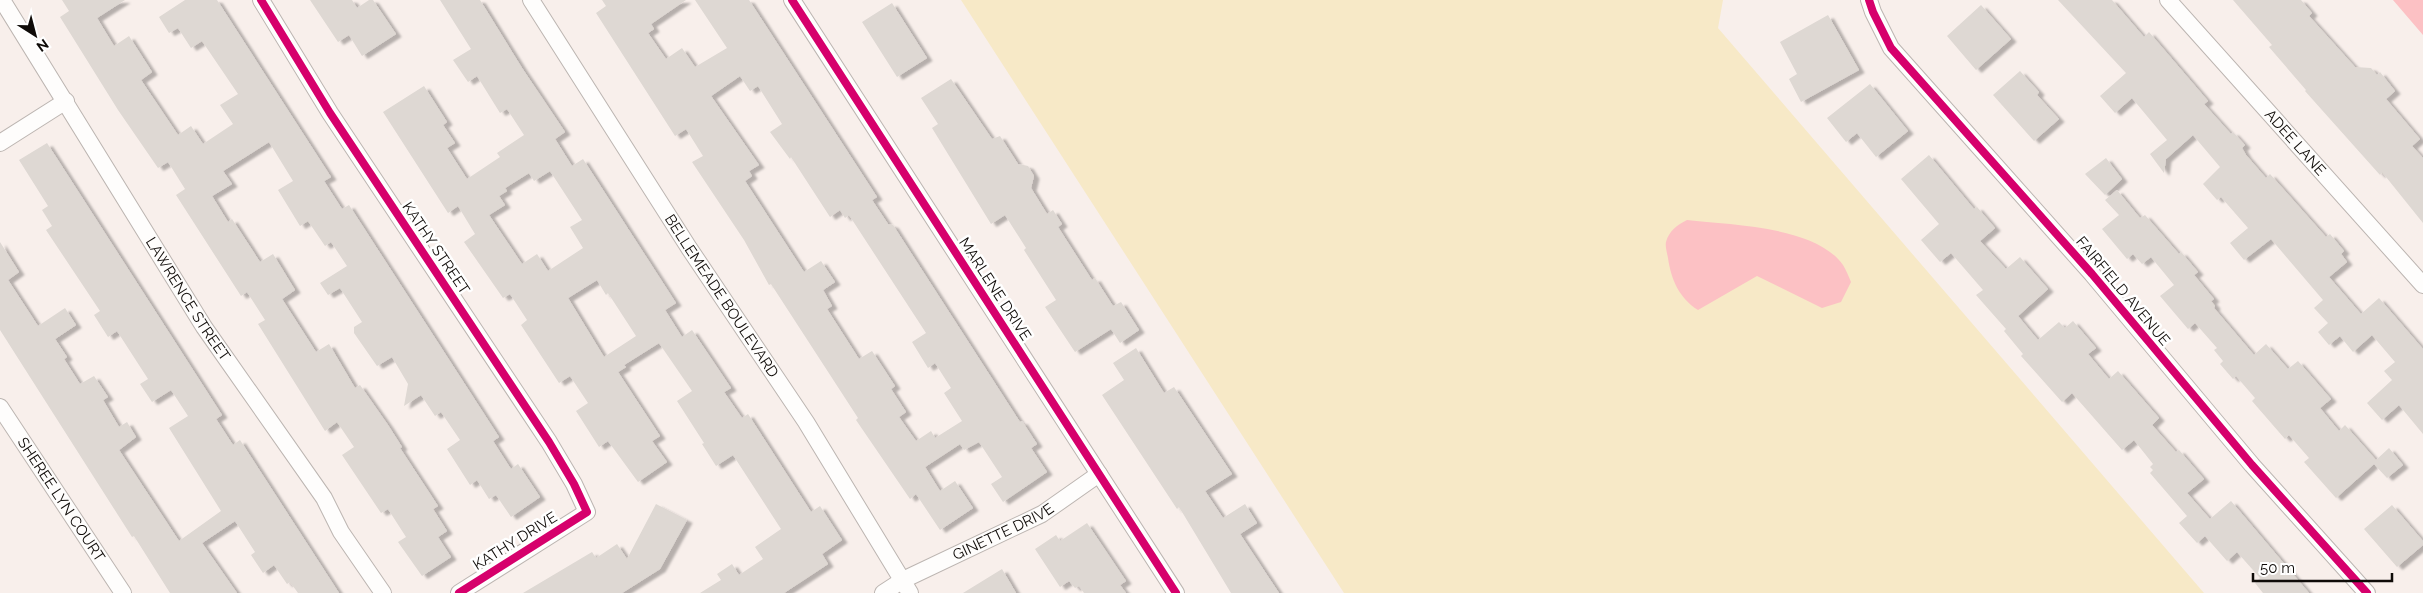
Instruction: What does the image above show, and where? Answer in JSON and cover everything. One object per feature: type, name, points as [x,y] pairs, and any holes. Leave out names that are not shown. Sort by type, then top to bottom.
[{"type":"street","name":"LAWRENCE STREET","points":[[2,0],[204,327],[324,498],[341,532],[383,593]]},
{"type":"street","name":"KATHY STREET","points":[[261,0],[330,113],[549,442],[574,484],[587,512]]},
{"type":"street","name":"BELLEMEADE BOULEVARD","points":[[531,0],[689,248],[806,422],[907,587]]},
{"type":"street","name":"MARLENE DRIVE","points":[[792,0],[1176,593]]},
{"type":"street","name":"FAIRFIELD AVENUE","points":[[1869,0],[1891,48],[2092,274],[2252,465],[2367,593]]},
{"type":"street","name":"ADEE LANE","points":[[2168,0],[2423,285]]},
{"type":"street","points":[[0,143],[66,101]]},
{"type":"street","name":"SHEREE LYN COURT","points":[[0,407],[123,593]]},
{"type":"street","name":"GINETTE DRIVE","points":[[883,593],[907,587],[1042,514],[1099,474]]},
{"type":"street","name":"KATHY DRIVE","points":[[458,593],[587,512]]},
{"type":"shaded area","points":[[961,0],[1723,0],[1718,28],[2204,593],[1344,593]]},
{"type":"shaded area","points":[[2393,0],[2423,0],[2423,35]]},
{"type":"shaded area","points":[[1687,220],[1771,230],[1813,242],[1830,252],[1843,265],[1851,282],[1841,302],[1822,308],[1757,276],[1698,310],[1686,300],[1677,287],[1671,273],[1666,248],[1667,238],[1671,232]]},
{"type":"building","points":[[62,0],[125,0],[97,18],[114,46],[129,36],[152,72],[141,80],[178,135],[191,126],[203,144],[233,124],[220,105],[238,94],[202,41],[191,48],[178,28],[169,33],[159,17],[185,0],[217,0],[331,177],[324,181],[342,209],[349,205],[499,437],[493,441],[511,469],[518,464],[540,497],[511,517],[496,495],[489,499],[477,480],[470,485],[447,449],[460,440],[441,412],[435,416],[421,395],[404,406],[408,384],[392,357],[377,366],[354,333],[354,327],[362,322],[340,288],[328,295],[320,283],[347,266],[331,242],[325,246],[308,221],[300,226],[278,190],[293,181],[269,142],[223,171],[232,184],[212,196],[228,222],[232,219],[260,262],[273,254],[295,290],[282,299],[316,352],[329,344],[355,388],[360,385],[388,425],[402,447],[400,448],[438,506],[433,509],[447,531],[438,537],[451,557],[422,576],[398,542],[406,537],[388,509],[381,513],[342,455],[354,447],[337,422],[325,431],[258,324],[265,320],[247,292],[241,296],[176,195],[185,189],[168,162],[158,168],[118,110],[60,17],[69,11]]},
{"type":"building","points":[[310,0],[352,0],[357,8],[369,0],[373,0],[396,34],[362,56],[349,35],[338,42]]},
{"type":"building","points":[[440,0],[480,0],[522,68],[565,132],[555,139],[572,166],[583,159],[676,303],[665,310],[682,337],[692,330],[731,388],[724,392],[742,418],[748,414],[811,512],[820,506],[842,540],[822,554],[828,564],[784,593],[700,593],[721,580],[717,574],[732,564],[739,575],[763,559],[755,547],[781,529],[733,455],[716,466],[702,444],[704,443],[677,401],[692,391],[659,343],[624,365],[626,367],[618,372],[660,436],[652,441],[667,462],[638,482],[608,441],[599,447],[576,411],[588,403],[570,376],[559,383],[521,325],[527,320],[510,294],[503,298],[464,242],[475,234],[458,206],[448,213],[383,112],[424,86],[447,122],[443,125],[455,143],[447,148],[467,179],[500,157],[497,153],[524,135],[507,109],[500,113],[477,76],[468,82],[453,60],[471,49]],"holes":[[[550,171],[582,220],[570,227],[583,248],[548,271],[537,254],[522,264],[489,215],[505,205],[499,196],[507,191],[505,188],[529,173],[534,181]],[[597,280],[606,295],[608,293],[636,336],[604,357],[568,298]]]},
{"type":"building","points":[[602,0],[686,0],[651,24],[654,29],[648,33],[666,59],[682,48],[695,67],[727,48],[695,0],[749,0],[877,197],[872,200],[888,224],[893,225],[1020,422],[1022,421],[1037,444],[1031,448],[1047,472],[1003,502],[991,484],[1002,477],[979,442],[964,450],[960,444],[925,467],[940,491],[955,481],[973,508],[940,530],[916,494],[910,499],[856,420],[858,418],[771,284],[769,285],[744,240],[692,162],[703,156],[686,129],[675,136],[596,13],[606,6]],"holes":[[[740,76],[750,91],[758,86],[782,124],[770,132],[790,159],[791,157],[830,217],[840,210],[845,218],[849,215],[926,333],[912,342],[928,368],[935,363],[951,388],[944,393],[962,421],[935,438],[931,431],[916,441],[899,417],[906,412],[891,389],[895,386],[872,351],[859,359],[827,309],[832,306],[823,290],[835,282],[821,261],[804,272],[745,181],[752,176],[749,171],[759,165],[711,96]]]},
{"type":"building","points":[[2058,0],[2112,0],[2144,37],[2149,32],[2208,101],[2204,104],[2231,134],[2233,132],[2245,145],[2242,148],[2246,155],[2266,178],[2270,174],[2326,237],[2330,234],[2344,251],[2341,254],[2347,262],[2329,277],[2361,314],[2379,298],[2423,349],[2423,434],[2399,405],[2382,420],[2367,403],[2392,380],[2384,371],[2395,362],[2372,335],[2353,352],[2340,336],[2329,345],[2318,332],[2328,323],[2314,308],[2323,300],[2271,239],[2244,260],[2230,243],[2248,228],[2221,197],[2217,200],[2203,184],[2220,167],[2193,135],[2166,159],[2164,173],[2150,154],[2167,140],[2132,98],[2115,113],[2100,96],[2126,73]]},
{"type":"building","points":[[2233,0],[2301,0],[2312,13],[2309,16],[2355,67],[2371,68],[2377,75],[2380,72],[2395,91],[2386,99],[2420,139],[2412,146],[2423,158],[2423,223],[2382,172],[2380,175],[2305,91],[2269,47],[2272,45]]},
{"type":"building","points":[[892,3],[927,58],[897,77],[862,22]]},
{"type":"building","points":[[1981,5],[2011,39],[1976,70],[1947,36]]},
{"type":"building","points":[[1828,15],[1859,70],[1801,102],[1789,79],[1797,74],[1780,42]]},
{"type":"building","points":[[2020,71],[2039,92],[2037,95],[2059,119],[2034,141],[1993,95]]},
{"type":"building","points":[[951,79],[992,139],[1000,136],[1018,164],[1028,166],[1034,176],[1031,188],[1047,214],[1053,210],[1062,224],[1058,227],[1092,280],[1095,278],[1113,306],[1121,302],[1139,330],[1120,343],[1111,329],[1075,352],[1045,307],[1056,300],[1024,250],[1026,248],[1005,215],[991,224],[932,128],[938,124],[921,98]]},
{"type":"building","points":[[1870,84],[1908,131],[1876,157],[1857,133],[1846,142],[1827,118]]},
{"type":"building","points":[[47,143],[222,415],[216,419],[233,445],[240,440],[339,593],[298,593],[290,582],[287,584],[274,565],[263,573],[251,555],[255,552],[235,521],[202,543],[237,593],[170,593],[134,536],[132,537],[0,330],[0,242],[19,272],[8,280],[38,326],[65,308],[76,325],[55,339],[67,357],[64,359],[80,384],[94,376],[108,397],[103,400],[119,427],[127,422],[136,437],[119,450],[179,541],[221,511],[169,428],[188,416],[171,390],[152,402],[140,384],[148,379],[117,331],[108,337],[94,315],[100,311],[46,230],[52,226],[42,210],[48,206],[19,160]]},
{"type":"building","points":[[1929,155],[1974,209],[1977,207],[1995,228],[1980,241],[2006,269],[2020,257],[2048,289],[2018,316],[2038,340],[2059,322],[2065,328],[2073,321],[2096,348],[2088,354],[2109,379],[2118,371],[2159,418],[2152,425],[2176,452],[2179,450],[2204,479],[2187,493],[2210,519],[2231,501],[2309,593],[2263,593],[2255,583],[2260,578],[2237,552],[2227,561],[2205,536],[2197,543],[2179,523],[2187,516],[2150,473],[2153,470],[2150,467],[2153,464],[2134,440],[2122,450],[2072,393],[2062,402],[2021,356],[2023,354],[2004,331],[2006,329],[1976,295],[1983,290],[1951,253],[1940,262],[1921,240],[1939,224],[1901,179]]},
{"type":"building","points":[[2106,158],[2122,179],[2105,195],[2085,174]]},
{"type":"building","points":[[2117,190],[2140,218],[2145,215],[2179,254],[2181,252],[2198,272],[2194,275],[2214,299],[2211,301],[2215,306],[2214,308],[2254,355],[2266,344],[2288,369],[2298,361],[2331,399],[2320,408],[2339,431],[2345,425],[2376,460],[2389,448],[2403,465],[2387,478],[2374,464],[2336,498],[2304,462],[2309,458],[2289,435],[2285,439],[2252,401],[2255,398],[2236,376],[2233,379],[2220,364],[2223,361],[2214,350],[2217,348],[2195,323],[2188,329],[2160,296],[2174,285],[2151,257],[2142,264],[2133,254],[2127,259],[2102,229],[2119,215],[2105,200]]},
{"type":"building","points":[[1136,348],[1164,393],[1174,387],[1232,474],[1205,491],[1223,518],[1245,504],[1257,523],[1240,534],[1279,593],[1231,593],[1179,507],[1177,509],[1102,395],[1124,380],[1113,363]]},
{"type":"building","points":[[656,504],[687,520],[660,569],[622,593],[523,593],[592,552],[596,558],[617,544],[627,559]]},
{"type":"building","points":[[2392,505],[2423,541],[2423,545],[2397,567],[2364,529]]},
{"type":"building","points":[[1087,523],[1126,581],[1120,585],[1126,593],[1084,593],[1079,586],[1075,588],[1069,581],[1060,587],[1035,549],[1056,535],[1060,541]]},
{"type":"building","points":[[1002,569],[1016,593],[963,593]]},
{"type":"cycle path","points":[[261,0],[330,113],[549,442],[574,484],[587,512],[459,593]]},
{"type":"cycle path","points":[[792,0],[1176,593]]},
{"type":"cycle path","points":[[1869,0],[1891,48],[2092,274],[2252,465],[2367,593]]}]
